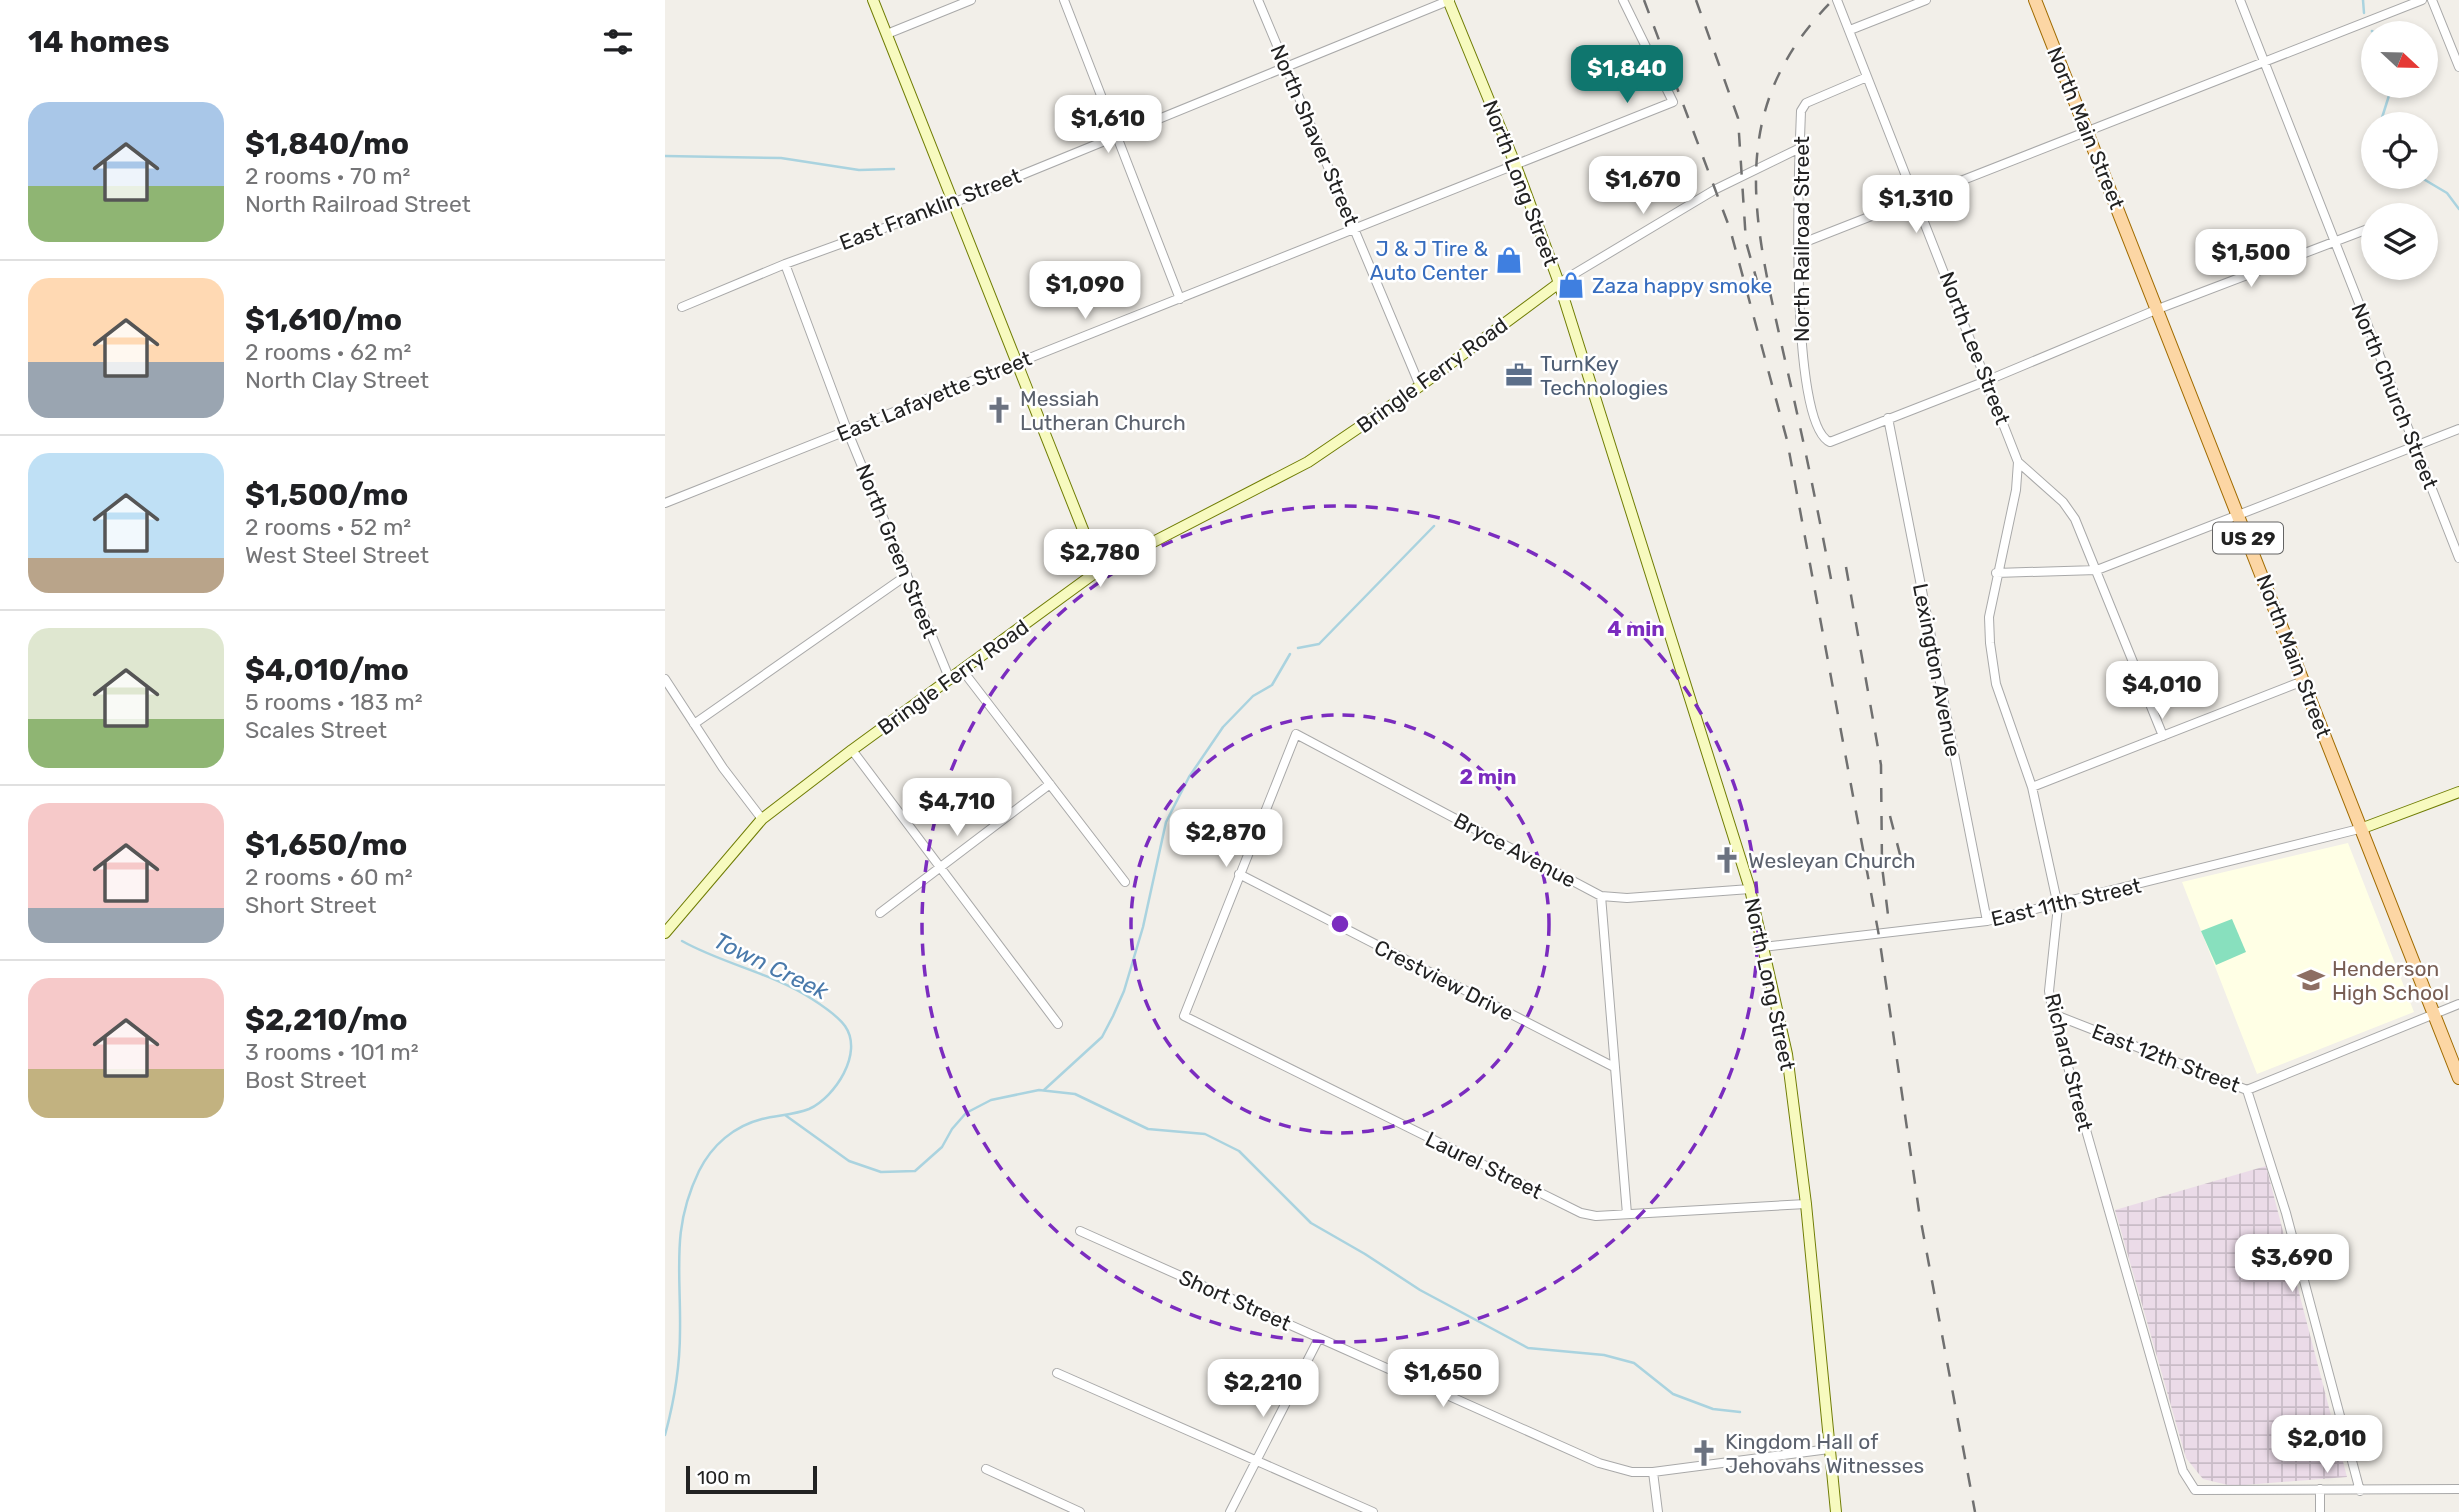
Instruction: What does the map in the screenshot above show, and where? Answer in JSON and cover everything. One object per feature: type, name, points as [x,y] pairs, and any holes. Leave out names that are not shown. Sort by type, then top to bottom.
[{"type":"main road","name":"North Main Street","points":[[2035,0],[2363,828],[2459,1078]]},
{"type":"street","points":[[873,0],[1100,570]]},
{"type":"street","points":[[887,34],[971,0]]},
{"type":"street","points":[[1063,0],[1180,299]]},
{"type":"street","name":"North Shaver Street","points":[[1258,0],[1420,386]]},
{"type":"street","name":"East Franklin Street","points":[[682,307],[785,264],[953,203],[1449,0]]},
{"type":"street","name":"North Long Street","points":[[1449,0],[1516,166],[1559,283],[1750,889],[1787,1054],[1806,1204],[1836,1512]]},
{"type":"street","points":[[1516,166],[1673,102],[1622,0]]},
{"type":"street","name":"North Lee Street","points":[[1837,0],[1917,198],[2018,462]]},
{"type":"street","points":[[1850,30],[1926,0]]},
{"type":"street","name":"North Church Street","points":[[2239,0],[2459,558]]},
{"type":"street","points":[[1800,244],[2422,0]]},
{"type":"street","points":[[2432,0],[2459,67]]},
{"type":"street","name":"North Railroad Street","points":[[1867,77],[1806,103],[1801,111],[1801,342],[1805,385],[1818,434],[1822,439],[1836,440],[1888,418]]},
{"type":"street","points":[[1559,283],[1742,176],[1800,148]]},
{"type":"street","name":"East Lafayette Street","points":[[665,503],[1516,166]]},
{"type":"street","points":[[1888,418],[1986,381],[2158,309],[2361,232]]},
{"type":"street","name":"North Green Street","points":[[785,264],[847,430],[950,680]]},
{"type":"street","name":"Bringle Ferry Road","points":[[665,933],[762,819],[852,750],[1100,570],[1308,462],[1420,386],[1559,283]]},
{"type":"street","name":"Lexington Avenue","points":[[1888,418],[1987,921]]},
{"type":"street","points":[[1996,573],[2097,570],[2459,429]]},
{"type":"street","points":[[2018,462],[2063,502],[2075,519],[2163,736]]},
{"type":"street","name":"Richard Street","points":[[2018,462],[2016,490],[1996,573],[1989,617],[1993,669],[2032,787],[2058,906],[2049,991],[2053,1014],[2183,1471],[2195,1490],[2320,1489]]},
{"type":"street","points":[[694,724],[907,575]]},
{"type":"street","points":[[963,671],[1125,882]]},
{"type":"street","points":[[665,679],[762,819]]},
{"type":"street","points":[[2032,787],[2303,681]]},
{"type":"street","name":"Bryce Avenue","points":[[1239,874],[1296,734],[1601,896],[1627,898],[1750,889]]},
{"type":"street","points":[[852,750],[1058,1024]]},
{"type":"street","points":[[880,913],[1050,785]]},
{"type":"street","points":[[2363,828],[2459,792]]},
{"type":"street","name":"East 11th Street","points":[[1763,947],[1987,921],[2058,906],[2363,828]]},
{"type":"street","name":"Laurel Street","points":[[1239,874],[1184,1016],[1581,1213],[1596,1216],[1806,1204]]},
{"type":"street","name":"Crestview Drive","points":[[1239,874],[1612,1066]]},
{"type":"street","points":[[1601,896],[1612,1066],[1627,1214]]},
{"type":"street","name":"East 12th Street","points":[[2053,1014],[2247,1090],[2459,1004]]},
{"type":"street","points":[[2247,1090],[2286,1213],[2360,1491]]},
{"type":"street","name":"Short Street","points":[[1080,1231],[1599,1463],[1632,1472],[1653,1472],[1829,1449]]},
{"type":"street","points":[[1230,1512],[1319,1338]]},
{"type":"street","points":[[1057,1373],[1373,1512]]},
{"type":"street","points":[[986,1469],[1080,1512]]},
{"type":"street","points":[[1653,1472],[1658,1512]]},
{"type":"street","points":[[2320,1512],[2320,1489],[2459,1489]]},
{"type":"shaded area","name":"Henderson High School","points":[[2348,843],[2414,1012],[2257,1074],[2182,882]]},
{"type":"shaded area","points":[[2266,1166],[2347,1477],[2232,1486],[2203,1479],[2186,1458],[2115,1210]]},
{"type":"green space","points":[[2232,919],[2246,952],[2216,965],[2201,931]]},
{"type":"waterway","points":[[2363,0],[2364,13]]},
{"type":"waterway","points":[[2384,112],[2388,98]]},
{"type":"waterway","points":[[665,156],[781,158],[859,170],[894,169]]},
{"type":"waterway","points":[[2438,188],[2447,193],[2459,209]]},
{"type":"waterway","points":[[1298,648],[1319,644],[1434,526]]},
{"type":"waterway","points":[[1044,1090],[1102,1037],[1113,1016],[1124,991],[1143,927],[1166,822],[1189,777],[1223,727],[1253,696],[1272,685],[1290,654]]},
{"type":"waterway","name":"Town Creek","points":[[665,1435],[674,1397],[679,1357],[681,1231],[684,1212],[699,1171],[717,1145],[742,1126],[803,1111],[819,1103],[837,1085],[849,1061],[851,1049],[845,1026],[834,1014],[812,999],[781,982],[682,941]]},
{"type":"waterway","points":[[785,1115],[849,1161],[881,1172],[915,1171],[942,1147],[952,1129],[966,1113],[991,1100],[1039,1090],[1075,1094],[1148,1129],[1205,1134],[1239,1151],[1311,1223],[1420,1290],[1528,1348],[1604,1355],[1634,1363],[1673,1394],[1713,1409],[1740,1412]]},
{"type":"railway","points":[[1644,0],[1730,229],[1787,440],[1879,936],[1919,1211],[1975,1512]]},
{"type":"railway","points":[[1696,0],[1738,118],[1746,242],[1761,295]]},
{"type":"railway","points":[[1831,579],[1764,262],[1756,171],[1761,127],[1774,84],[1798,42],[1833,0]]},
{"type":"railway","points":[[1846,567],[1881,765],[1882,866],[1889,923]]},
{"type":"railway","points":[[1890,816],[1904,870]]},
{"type":"place","name":"J & J Tire & Auto Center","points":[[1509,260]]},
{"type":"place","name":"Zaza happy smoke","points":[[1571,285]]},
{"type":"place","name":"TurnKey Technologies","points":[[1519,375]]},
{"type":"place","name":"Messiah Lutheran Church","points":[[999,410]]},
{"type":"place","name":"Wesleyan Church","points":[[1727,860]]},
{"type":"place","name":"Henderson High School","points":[[2311,980]]},
{"type":"place","name":"Kingdom Hall of Jehovahs Witnesses","points":[[1704,1453]]}]
